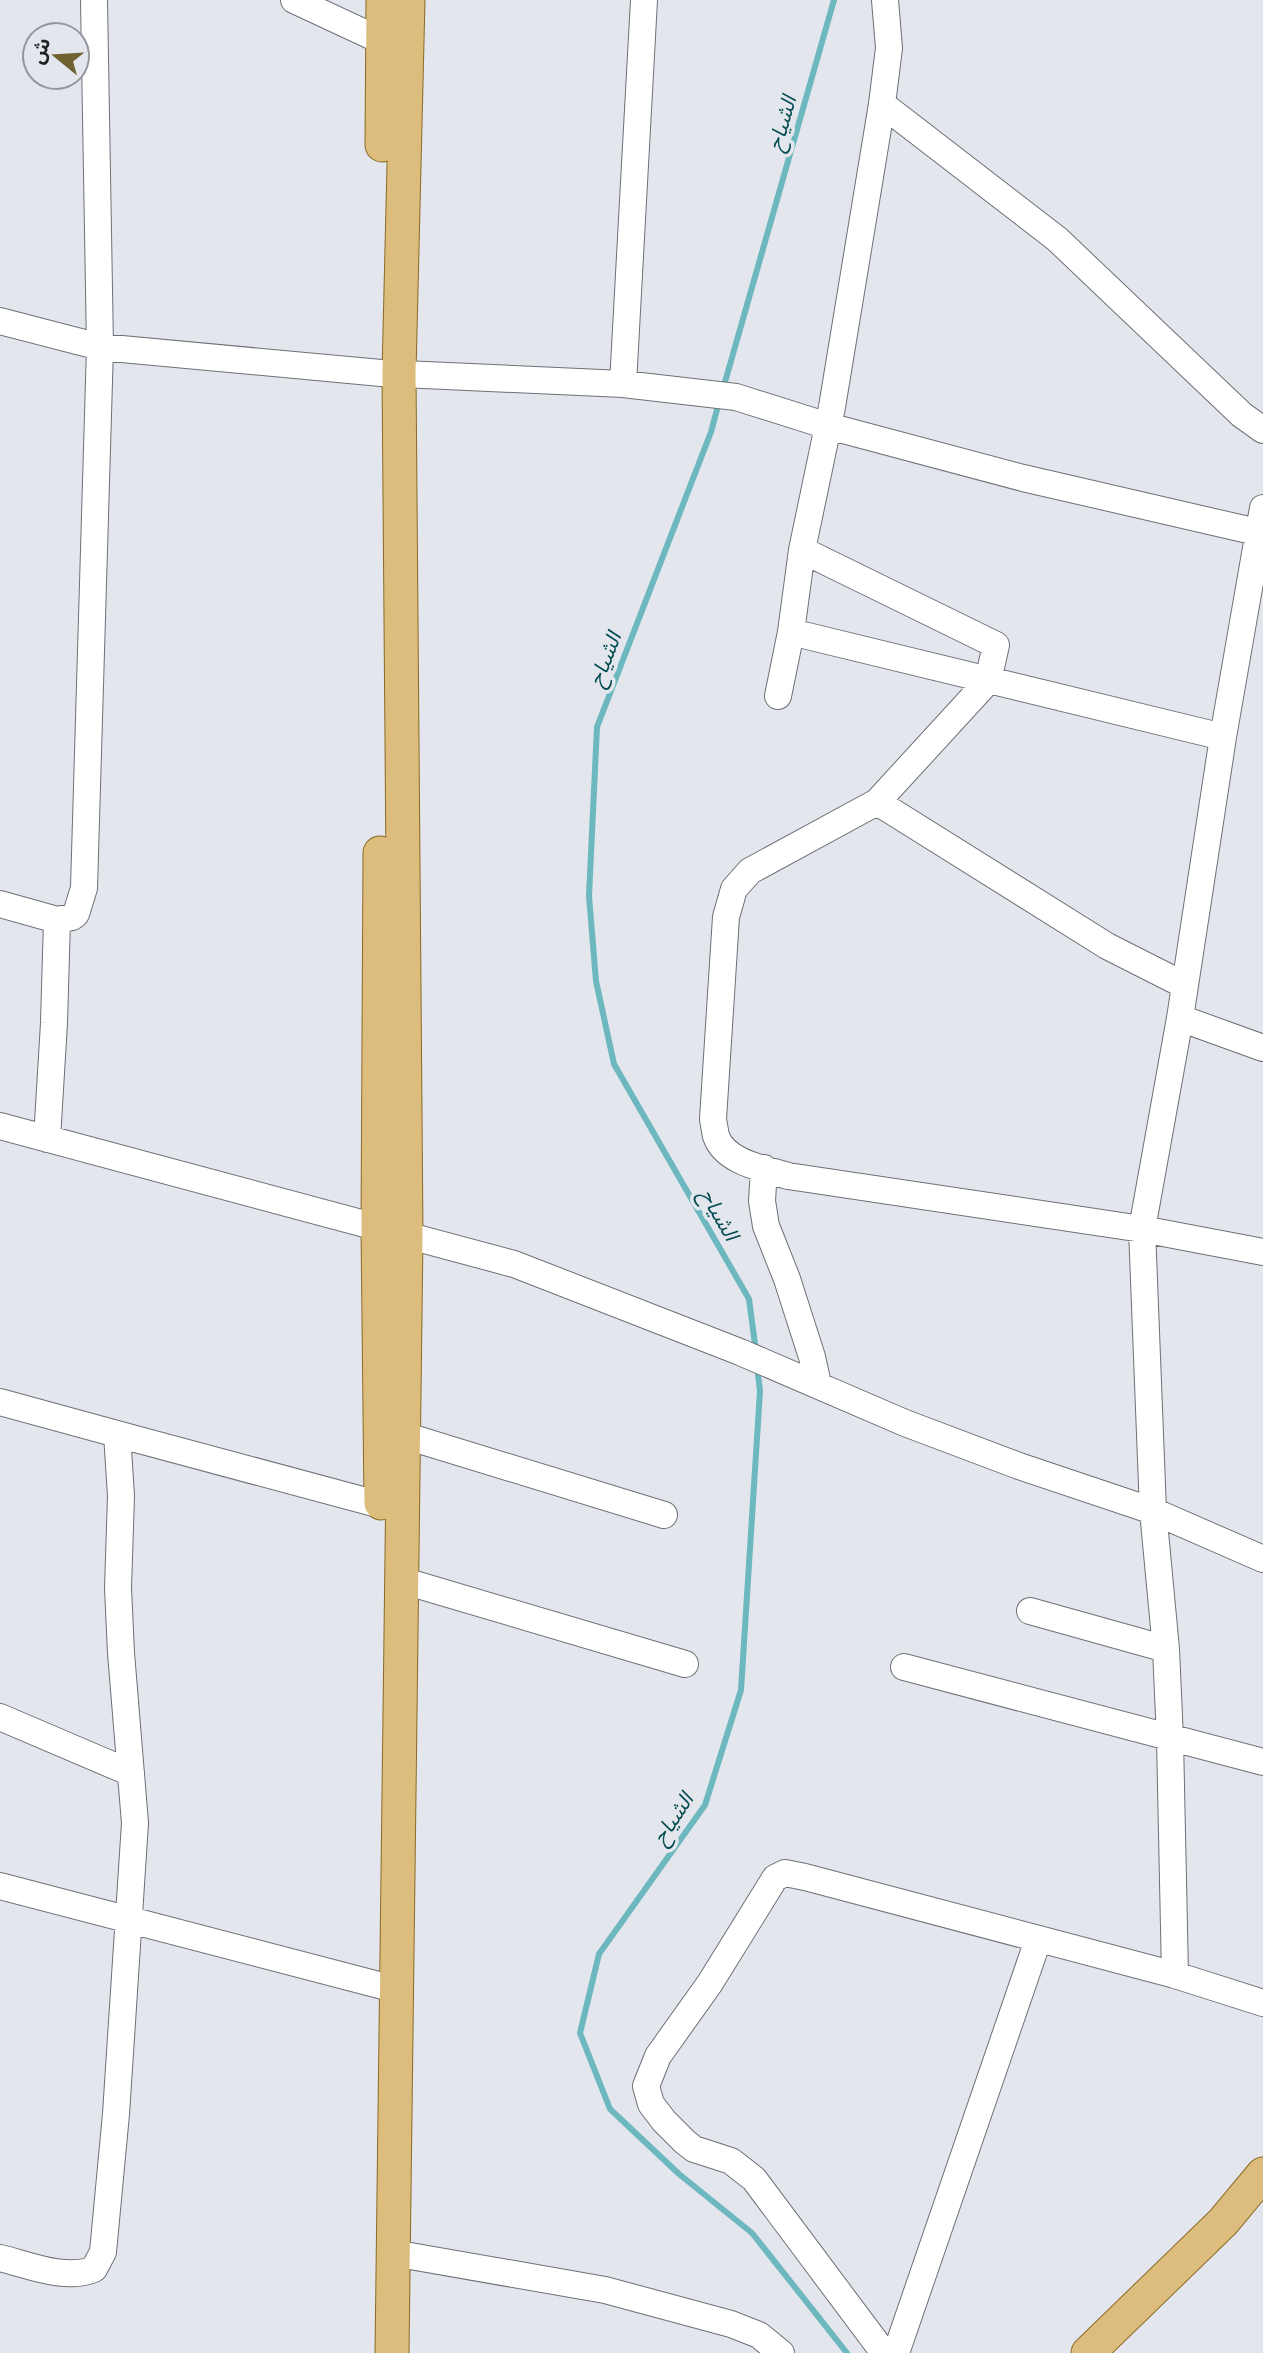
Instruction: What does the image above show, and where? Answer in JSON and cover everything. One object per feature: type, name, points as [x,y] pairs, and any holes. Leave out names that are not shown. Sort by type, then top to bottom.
[{"type":"main road","points":[[383,0],[390,373],[392,1231],[381,1505],[386,1988],[393,2253],[392,2353]]},
{"type":"main road","points":[[390,373],[408,0]]},
{"type":"main road","points":[[371,2353],[401,1580],[403,1435],[392,1231]]},
{"type":"main road","points":[[1094,2352],[1223,2222],[1263,2174]]},
{"type":"street","points":[[0,904],[57,920],[76,914],[84,888],[100,347],[94,0]]},
{"type":"street","points":[[294,0],[382,41]]},
{"type":"street","points":[[623,384],[644,0]]},
{"type":"street","points":[[778,696],[791,632],[802,550],[828,426],[882,104],[889,48],[886,0]]},
{"type":"street","points":[[882,104],[1057,239],[1242,415],[1263,430]]},
{"type":"street","points":[[0,321],[100,347],[390,373],[623,384],[736,397],[828,426],[1023,478],[1260,520],[1223,737],[1180,1018],[1142,1229],[1153,1511],[1166,1650],[1170,1739],[1175,1975]]},
{"type":"street","points":[[802,550],[996,645],[988,681],[877,802],[750,870],[734,889],[726,917],[713,1119],[717,1139],[726,1151],[743,1161],[789,1176],[1142,1229],[1263,1252]]},
{"type":"street","points":[[791,632],[1223,737]]},
{"type":"street","points":[[877,802],[1097,940],[1184,985]]},
{"type":"street","points":[[47,1139],[57,920]]},
{"type":"street","points":[[1180,1018],[1263,1048]]},
{"type":"street","points":[[0,1126],[514,1264],[740,1352],[905,1423],[1007,1462],[1153,1511],[1263,1559]]},
{"type":"street","points":[[764,1168],[762,1201],[766,1226],[787,1279],[818,1384]]},
{"type":"street","points":[[0,1402],[381,1505]]},
{"type":"street","points":[[0,2258],[50,2270],[82,2274],[94,2269],[103,2252],[116,2114],[127,1920],[135,1836],[118,1601],[121,1496],[117,1434]]},
{"type":"street","points":[[403,1435],[664,1515]]},
{"type":"street","points":[[401,1580],[685,1664]]},
{"type":"street","points":[[1031,1611],[1166,1650]]},
{"type":"street","points":[[904,1667],[1263,1762]]},
{"type":"street","points":[[0,1717],[131,1773]]},
{"type":"street","points":[[884,2353],[754,2179],[731,2161],[694,2149],[664,2121],[651,2104],[646,2086],[658,2056],[710,1983],[775,1878],[785,1873],[879,1896],[1175,1975],[1263,2003]]},
{"type":"street","points":[[0,1886],[386,1988]]},
{"type":"street","points":[[896,2353],[1038,1940]]},
{"type":"street","points":[[393,2253],[605,2290],[730,2324],[759,2335],[781,2353]]},
{"type":"waterway","name":"الشياح","points":[[723,389],[834,0]]},
{"type":"waterway","name":"الشياح","points":[[719,402],[711,432],[597,727],[589,896],[596,981],[614,1064],[749,1299],[756,1352]]},
{"type":"waterway","name":"الشياح","points":[[757,1366],[760,1391],[741,1690],[705,1805],[599,1954],[580,2033],[610,2109],[679,2174],[752,2233],[847,2353]]}]
